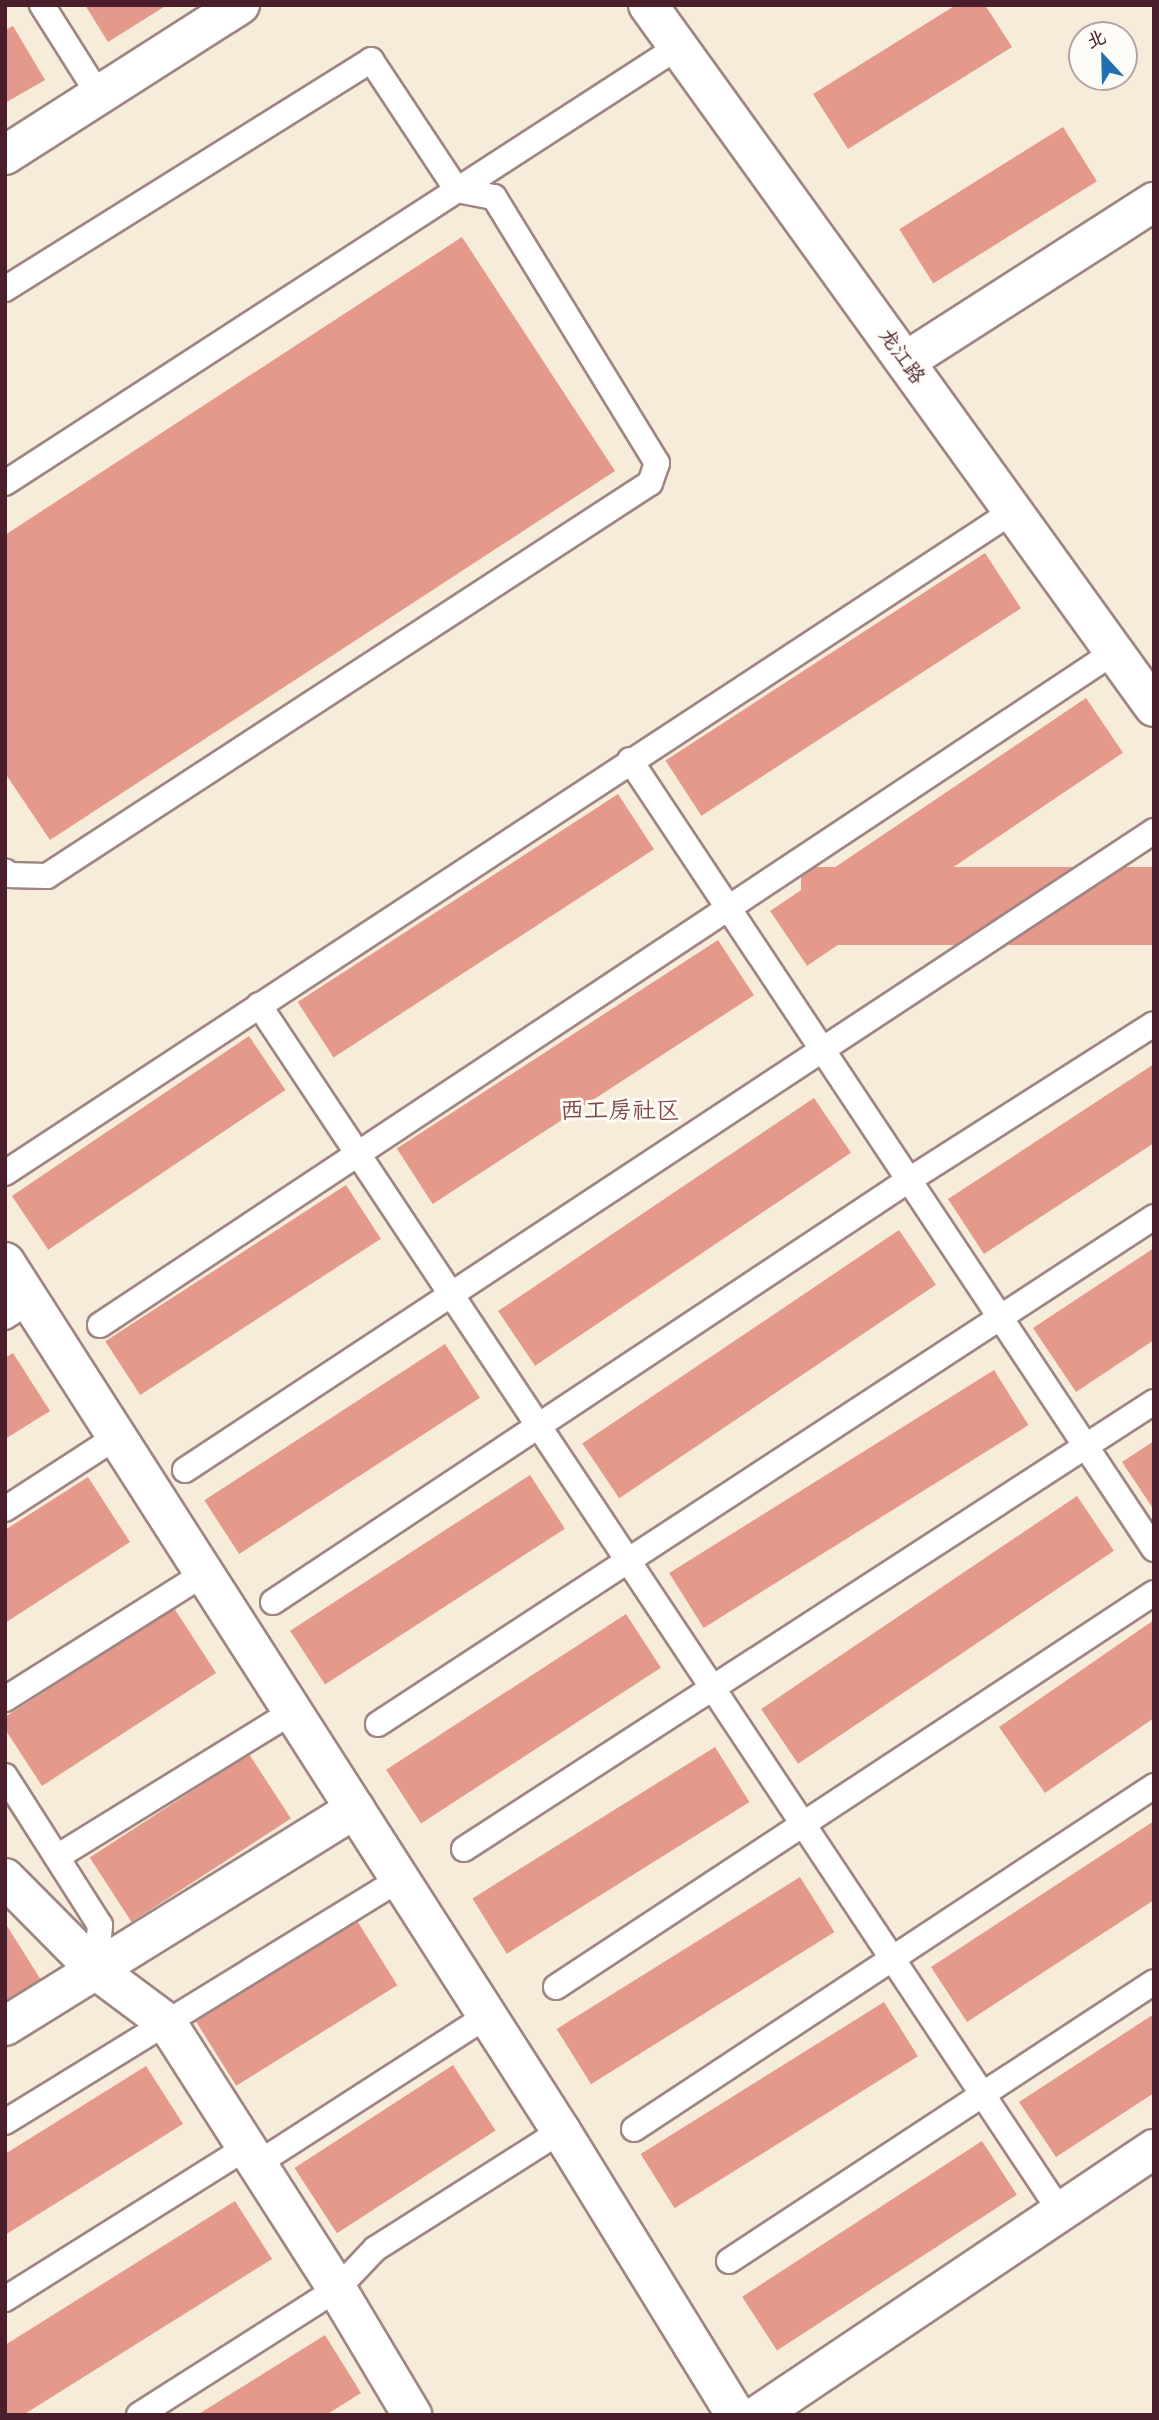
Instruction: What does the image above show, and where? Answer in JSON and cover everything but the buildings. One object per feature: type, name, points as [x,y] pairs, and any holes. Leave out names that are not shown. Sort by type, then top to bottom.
[{"type":"street","points":[[5,155],[240,5]]},
{"type":"street","name":"龙江路","points":[[648,5],[1154,707]]},
{"type":"street","points":[[906,361],[1154,202]]},
{"type":"street","points":[[5,1262],[18,1309],[118,1436],[561,2131],[736,2415]]},
{"type":"street","points":[[5,2026],[355,1809]]},
{"type":"street","points":[[7,1883],[96,1970],[167,2023],[337,2289],[412,2415]]},
{"type":"street","points":[[758,2415],[1154,2149]]},
{"type":"lane","points":[[43,5],[99,95]]},
{"type":"lane","points":[[5,483],[678,47]]},
{"type":"lane","points":[[5,289],[371,60],[457,191],[494,197],[657,463],[650,483],[47,876],[5,872]]},
{"type":"lane","points":[[5,1172],[1013,511]]},
{"type":"lane","points":[[100,1325],[1114,652]]},
{"type":"lane","points":[[630,760],[1154,1549]]},
{"type":"lane","points":[[185,1470],[1154,831]]},
{"type":"lane","points":[[259,1005],[1060,2211]]},
{"type":"lane","points":[[273,1602],[909,1180],[1154,1024]]},
{"type":"lane","points":[[378,1724],[1154,1217]]},
{"type":"lane","points":[[464,1849],[1154,1402]]},
{"type":"lane","points":[[5,1509],[118,1436]]},
{"type":"lane","points":[[5,1699],[205,1573]]},
{"type":"lane","points":[[556,1987],[1154,1593]]},
{"type":"lane","points":[[57,1857],[293,1711]]},
{"type":"lane","points":[[5,1776],[100,1925],[96,1970]]},
{"type":"lane","points":[[634,2129],[1154,1786]]},
{"type":"lane","points":[[5,2122],[400,1879]]},
{"type":"lane","points":[[729,2261],[1154,1982]]},
{"type":"lane","points":[[5,2299],[487,2016]]},
{"type":"lane","points":[[139,2415],[337,2289],[375,2249],[561,2131]]},
{"type":"district","name":"西工房社区","points":[[620,1110]]}]
